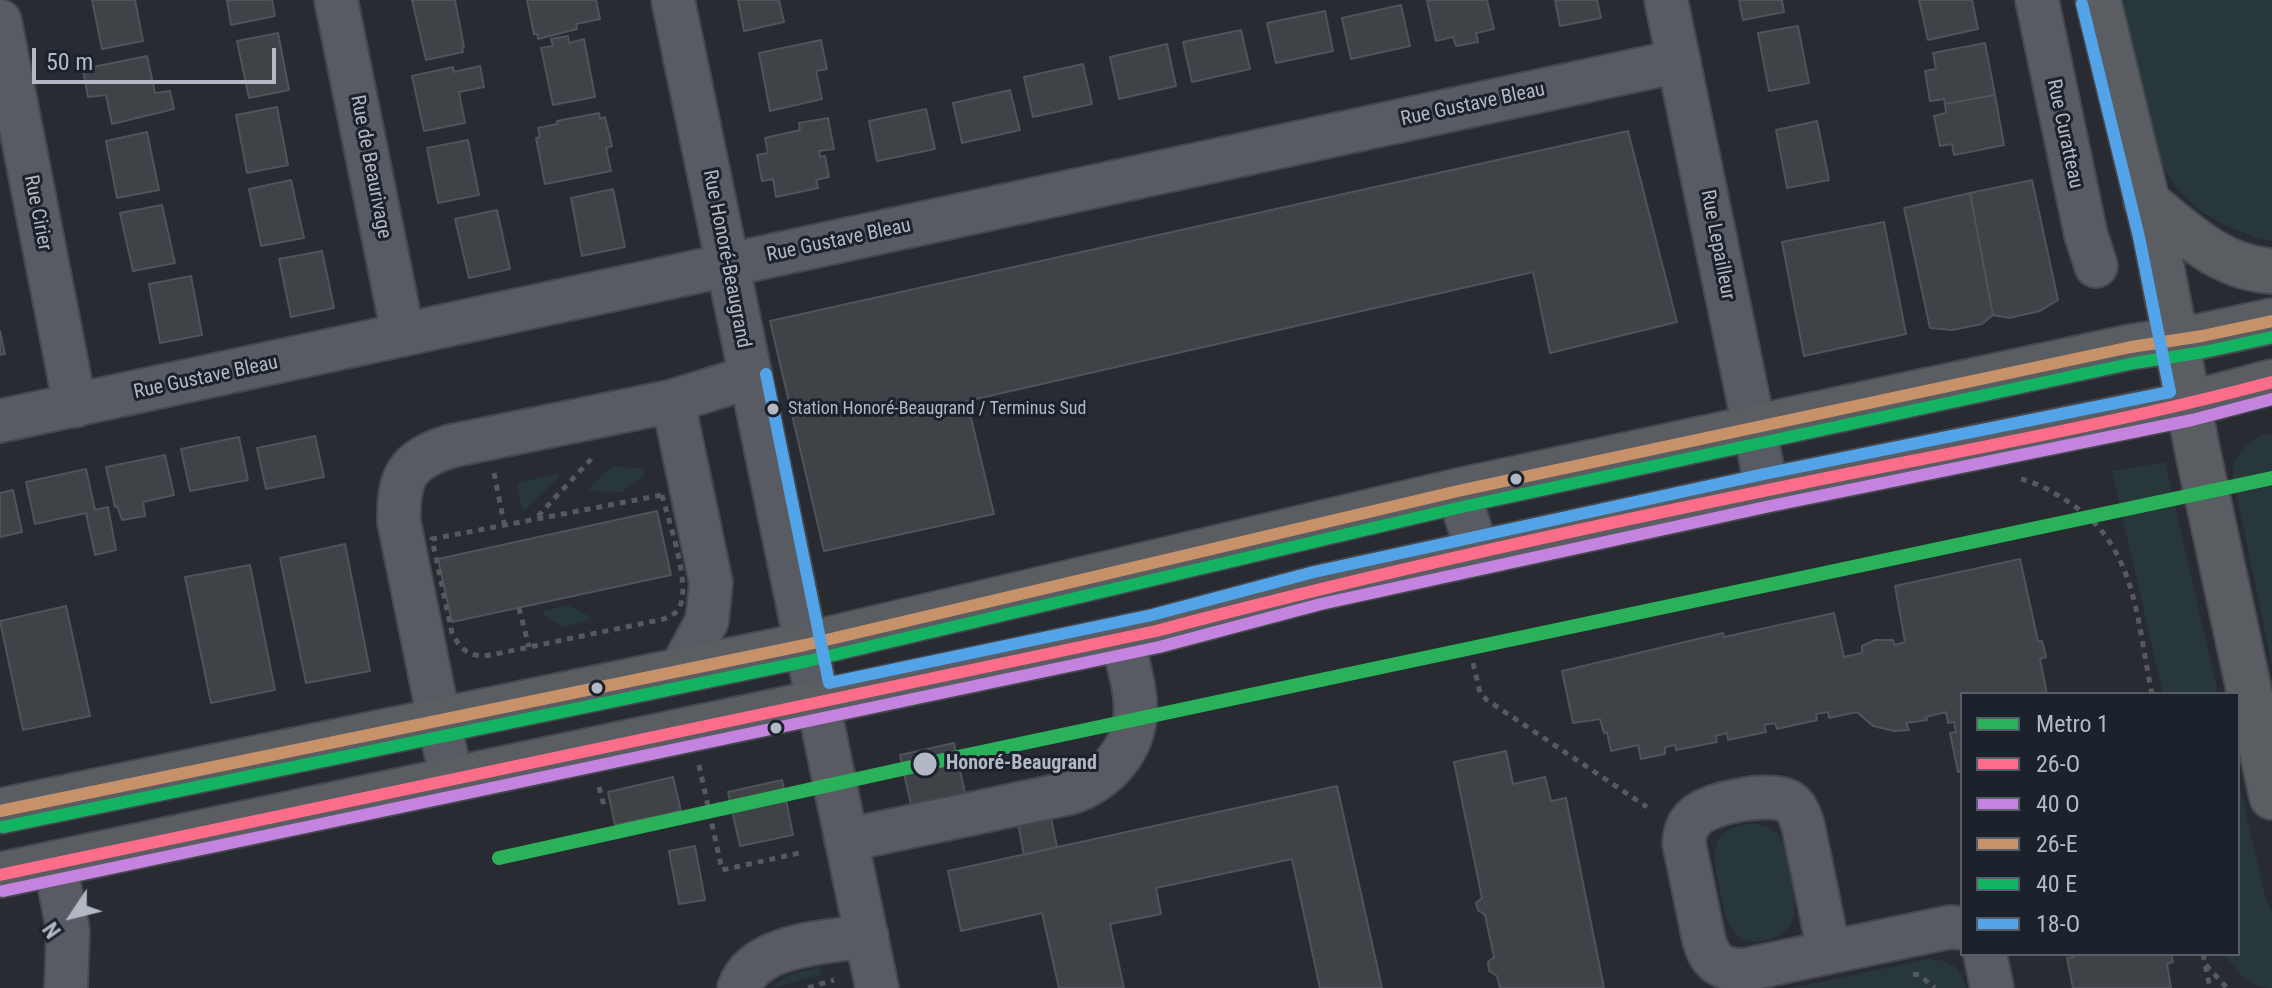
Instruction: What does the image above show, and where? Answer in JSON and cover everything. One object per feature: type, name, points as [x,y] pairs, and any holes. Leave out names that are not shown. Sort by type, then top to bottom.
[{"type":"main road","points":[[2098,0],[2146,201],[2272,797]]},
{"type":"main road","points":[[2146,201],[2210,253],[2239,266],[2272,271]]},
{"type":"main road","points":[[0,811],[805,645],[1458,491],[2131,347],[2272,321]]},
{"type":"main road","points":[[0,875],[1122,638],[1317,588],[1767,490],[2189,404],[2272,382]]},
{"type":"street","name":"Rue de Beaurivage","points":[[336,0],[403,335]]},
{"type":"street","name":"Rue Honoré-Beaugrand","points":[[673,0],[877,988]]},
{"type":"street","name":"Rue Lepailleur","points":[[1666,0],[1767,490]]},
{"type":"street","name":"Rue Curatteau","points":[[2037,0],[2086,235],[2096,266]]},
{"type":"street","name":"Rue Cirier","points":[[0,21],[6,85],[75,406]]},
{"type":"street","name":"Rue Gustave Bleau","points":[[0,421],[1679,61]]},
{"type":"street","points":[[451,779],[399,522],[400,491],[408,470],[421,458],[451,446],[673,401],[750,377]]},
{"type":"street","points":[[673,401],[711,583],[707,621],[681,669]]},
{"type":"street","points":[[1458,491],[1478,554]]},
{"type":"street","points":[[846,840],[1070,793],[1096,781],[1119,757],[1130,738],[1136,716],[1122,638]]},
{"type":"street","points":[[1829,952],[1803,825],[1790,802],[1780,797],[1766,797],[1716,805],[1692,818],[1685,831],[1684,843],[1704,940],[1708,953],[1717,964],[1729,970],[1744,970],[1950,927],[1960,928]]},
{"type":"street","points":[[55,863],[68,931],[66,988]]},
{"type":"street","points":[[739,988],[749,971],[773,954],[789,948],[867,936]]},
{"type":"street","points":[[1985,956],[1992,988]]},
{"type":"path","points":[[538,517],[598,453],[583,455]]},
{"type":"path","points":[[479,476],[509,470]]},
{"type":"path","points":[[494,473],[504,523]]},
{"type":"path","points":[[2014,477],[2048,490],[2080,509],[2094,520],[2119,555],[2131,589],[2152,692]]},
{"type":"path","points":[[430,524],[452,633],[458,646],[479,657],[664,619],[674,614],[681,606],[682,579],[660,482]]},
{"type":"path","points":[[432,539],[662,495]]},
{"type":"path","points":[[519,608],[529,647]]},
{"type":"path","points":[[472,665],[479,657]]},
{"type":"path","points":[[1473,663],[1480,693],[1487,700],[1647,807]]},
{"type":"path","points":[[697,757],[722,870],[804,852]]},
{"type":"path","points":[[598,779],[603,802],[610,800]]},
{"type":"path","points":[[2203,956],[2210,988]]},
{"type":"path","points":[[2205,964],[2227,988]]},
{"type":"path","points":[[808,988],[835,980]]},
{"type":"shaded area","points":[[2120,0],[2272,0],[2272,241],[2237,230],[2213,218],[2194,205],[2166,172],[2150,132]]},
{"type":"shaded area","points":[[2272,433],[2272,665],[2233,469],[2239,454],[2249,443]]},
{"type":"shaded area","points":[[2165,462],[2218,692],[2163,692],[2112,471]]},
{"type":"shaded area","points":[[613,466],[643,469],[645,475],[622,492],[590,491],[589,488]]},
{"type":"shaded area","points":[[555,474],[559,477],[522,510],[517,483]]},
{"type":"shaded area","points":[[568,605],[589,616],[590,620],[563,627],[542,614],[544,611]]},
{"type":"shaded area","points":[[2240,788],[2265,896],[2272,913],[2272,988],[2256,985],[2239,973],[2226,956],[2240,956]]},
{"type":"shaded area","points":[[1751,823],[1769,828],[1781,839],[1793,893],[1794,915],[1791,924],[1785,932],[1761,941],[1741,938],[1730,924],[1715,863],[1721,836],[1727,830]]},
{"type":"shaded area","points":[[1929,959],[1954,966],[1966,988],[1791,988]]},
{"type":"shaded area","points":[[819,967],[821,975],[771,988],[787,976]]},
{"type":"building","points":[[92,0],[135,0],[143,41],[102,49]]},
{"type":"building","points":[[227,0],[272,0],[275,16],[231,25]]},
{"type":"building","points":[[412,0],[455,0],[463,52],[426,60]]},
{"type":"building","points":[[527,0],[596,0],[600,19],[576,24],[577,29],[538,39],[534,34]]},
{"type":"building","points":[[738,0],[779,0],[784,22],[744,31]]},
{"type":"building","points":[[1487,0],[1494,29],[1476,33],[1478,42],[1456,46],[1453,37],[1436,41],[1427,1]]},
{"type":"building","points":[[1555,0],[1597,0],[1601,18],[1560,26]]},
{"type":"building","points":[[1739,0],[1782,0],[1784,12],[1743,20]]},
{"type":"building","points":[[1919,0],[1972,0],[1978,29],[1928,40]]},
{"type":"building","points":[[1401,5],[1410,46],[1351,59],[1342,18]]},
{"type":"building","points":[[1325,11],[1333,51],[1276,63],[1267,23]]},
{"type":"building","points":[[1798,26],[1809,83],[1769,91],[1758,33]]},
{"type":"building","points":[[1241,30],[1250,69],[1192,82],[1183,42]]},
{"type":"building","points":[[278,33],[289,90],[249,98],[237,41]]},
{"type":"building","points":[[568,36],[569,43],[584,39],[595,97],[553,105],[541,48],[553,46],[551,39]]},
{"type":"building","points":[[821,40],[827,69],[816,71],[822,99],[770,111],[759,53]]},
{"type":"building","points":[[1985,43],[1995,95],[1945,104],[1944,99],[1930,101],[1925,71],[1936,69],[1933,53]]},
{"type":"building","points":[[1167,44],[1176,86],[1119,99],[1110,57]]},
{"type":"building","points":[[147,56],[155,93],[170,91],[174,109],[112,124],[106,95],[88,97],[83,69]]},
{"type":"building","points":[[1083,64],[1092,104],[1033,117],[1024,77]]},
{"type":"building","points":[[480,66],[484,87],[459,92],[465,123],[424,131],[412,76],[453,67],[454,72]]},
{"type":"building","points":[[1010,90],[1020,130],[962,143],[953,103]]},
{"type":"building","points":[[1995,95],[2004,145],[1954,155],[1952,144],[1940,146],[1934,116],[1946,113],[1945,104]]},
{"type":"building","points":[[277,107],[288,165],[247,173],[236,115]]},
{"type":"building","points":[[926,109],[935,149],[877,161],[869,121]]},
{"type":"building","points":[[599,113],[600,119],[605,117],[612,146],[606,148],[611,171],[545,184],[536,138],[540,137],[538,128]]},
{"type":"building","points":[[828,118],[834,149],[819,151],[820,157],[825,156],[829,177],[816,180],[818,188],[776,197],[773,179],[762,181],[757,155],[768,153],[765,138],[800,130],[799,123]]},
{"type":"building","points":[[1817,121],[1829,180],[1787,188],[1776,130]]},
{"type":"building","points":[[1628,131],[1677,322],[1550,353],[1533,272],[967,401],[994,514],[824,551],[770,321]]},
{"type":"building","points":[[147,132],[159,190],[117,198],[106,141]]},
{"type":"building","points":[[468,140],[479,195],[438,203],[427,148]]},
{"type":"building","points":[[291,180],[304,238],[261,246],[249,189]]},
{"type":"building","points":[[2032,180],[2058,300],[2040,311],[2009,318],[1993,315],[1970,193]]},
{"type":"building","points":[[613,189],[625,247],[582,256],[571,198]]},
{"type":"building","points":[[1970,193],[1993,315],[1982,324],[1952,330],[1930,328],[1904,208]]},
{"type":"building","points":[[162,205],[175,263],[133,271],[120,213]]},
{"type":"building","points":[[497,210],[510,269],[469,278],[455,219]]},
{"type":"building","points":[[1884,222],[1906,334],[1804,356],[1782,242]]},
{"type":"building","points":[[322,251],[334,308],[291,317],[279,259]]},
{"type":"building","points":[[191,276],[202,335],[160,343],[149,284]]},
{"type":"building","points":[[0,331],[5,354],[0,355]]},
{"type":"building","points":[[315,436],[324,477],[266,489],[257,448]]},
{"type":"building","points":[[239,437],[248,480],[190,491],[181,449]]},
{"type":"building","points":[[165,455],[174,495],[143,502],[145,516],[122,520],[115,507],[106,467]]},
{"type":"building","points":[[86,469],[95,510],[108,507],[116,550],[95,555],[86,513],[35,524],[26,482]]},
{"type":"building","points":[[13,490],[22,532],[0,537],[0,493]]},
{"type":"building","points":[[657,511],[671,575],[452,622],[438,559]]},
{"type":"building","points":[[345,544],[370,671],[306,683],[280,558]]},
{"type":"building","points":[[2020,559],[2038,641],[2042,641],[2046,657],[2040,659],[2047,692],[1960,692],[1960,772],[1950,733],[1956,732],[1954,722],[1948,723],[1946,712],[1926,717],[1927,720],[1906,723],[1909,730],[1894,731],[1873,726],[1857,712],[1829,718],[1828,712],[1816,714],[1817,720],[1777,729],[1775,723],[1764,725],[1766,732],[1728,740],[1727,733],[1716,736],[1717,742],[1676,750],[1675,745],[1665,747],[1665,754],[1641,759],[1638,745],[1611,751],[1600,719],[1573,723],[1562,671],[1723,633],[1724,637],[1834,613],[1844,657],[1862,653],[1862,646],[1875,640],[1893,640],[1895,645],[1905,642],[1895,586]]},
{"type":"building","points":[[250,565],[275,690],[211,703],[185,577]]},
{"type":"building","points":[[66,606],[90,716],[23,730],[0,621]]},
{"type":"building","points":[[954,743],[966,798],[912,809],[900,755]]},
{"type":"building","points":[[1506,751],[1513,784],[1545,777],[1551,801],[1566,798],[1604,988],[1500,988],[1497,976],[1489,971],[1488,962],[1494,957],[1485,915],[1478,910],[1476,903],[1482,898],[1454,762]]},
{"type":"building","points":[[673,777],[681,811],[615,825],[608,792]]},
{"type":"building","points":[[782,780],[793,835],[740,846],[728,792]]},
{"type":"building","points":[[1044,784],[1057,847],[1024,855],[1012,792]]},
{"type":"building","points":[[1337,786],[1382,988],[1320,988],[1292,859],[1156,888],[1161,914],[1110,924],[1124,988],[1059,988],[1042,913],[961,931],[948,871]]},
{"type":"building","points":[[695,846],[705,900],[679,904],[669,851]]},
{"type":"building","points":[[2172,956],[2173,962],[2167,964],[2171,988],[2073,988],[2067,958]]},
{"type":"metro line","name":"1","points":[[499,858],[925,764],[2272,478]]},
{"type":"transit line","name":"18-O","points":[[766,374],[829,683],[1152,615],[1314,572],[1764,474],[2170,392],[2139,237],[2082,4]]},
{"type":"transit line","name":"26-E","points":[[0,811],[805,645],[1458,491],[2131,347],[2272,321]]},
{"type":"transit line","points":[[3,827],[808,661],[1462,507],[2134,363],[2272,337]]},
{"type":"transit line","name":"26-O","points":[[0,875],[1156,631],[1485,551],[2102,422],[2272,382]]},
{"type":"transit line","points":[[3,891],[1159,647],[1321,604],[1770,506],[2192,420],[2272,399]]},
{"type":"place","name":"Station Honoré-Beaugrand / Terminus Sud","points":[[773,409]]},
{"type":"place","name":"Honoré-Beaugrand","points":[[925,764]]}]
